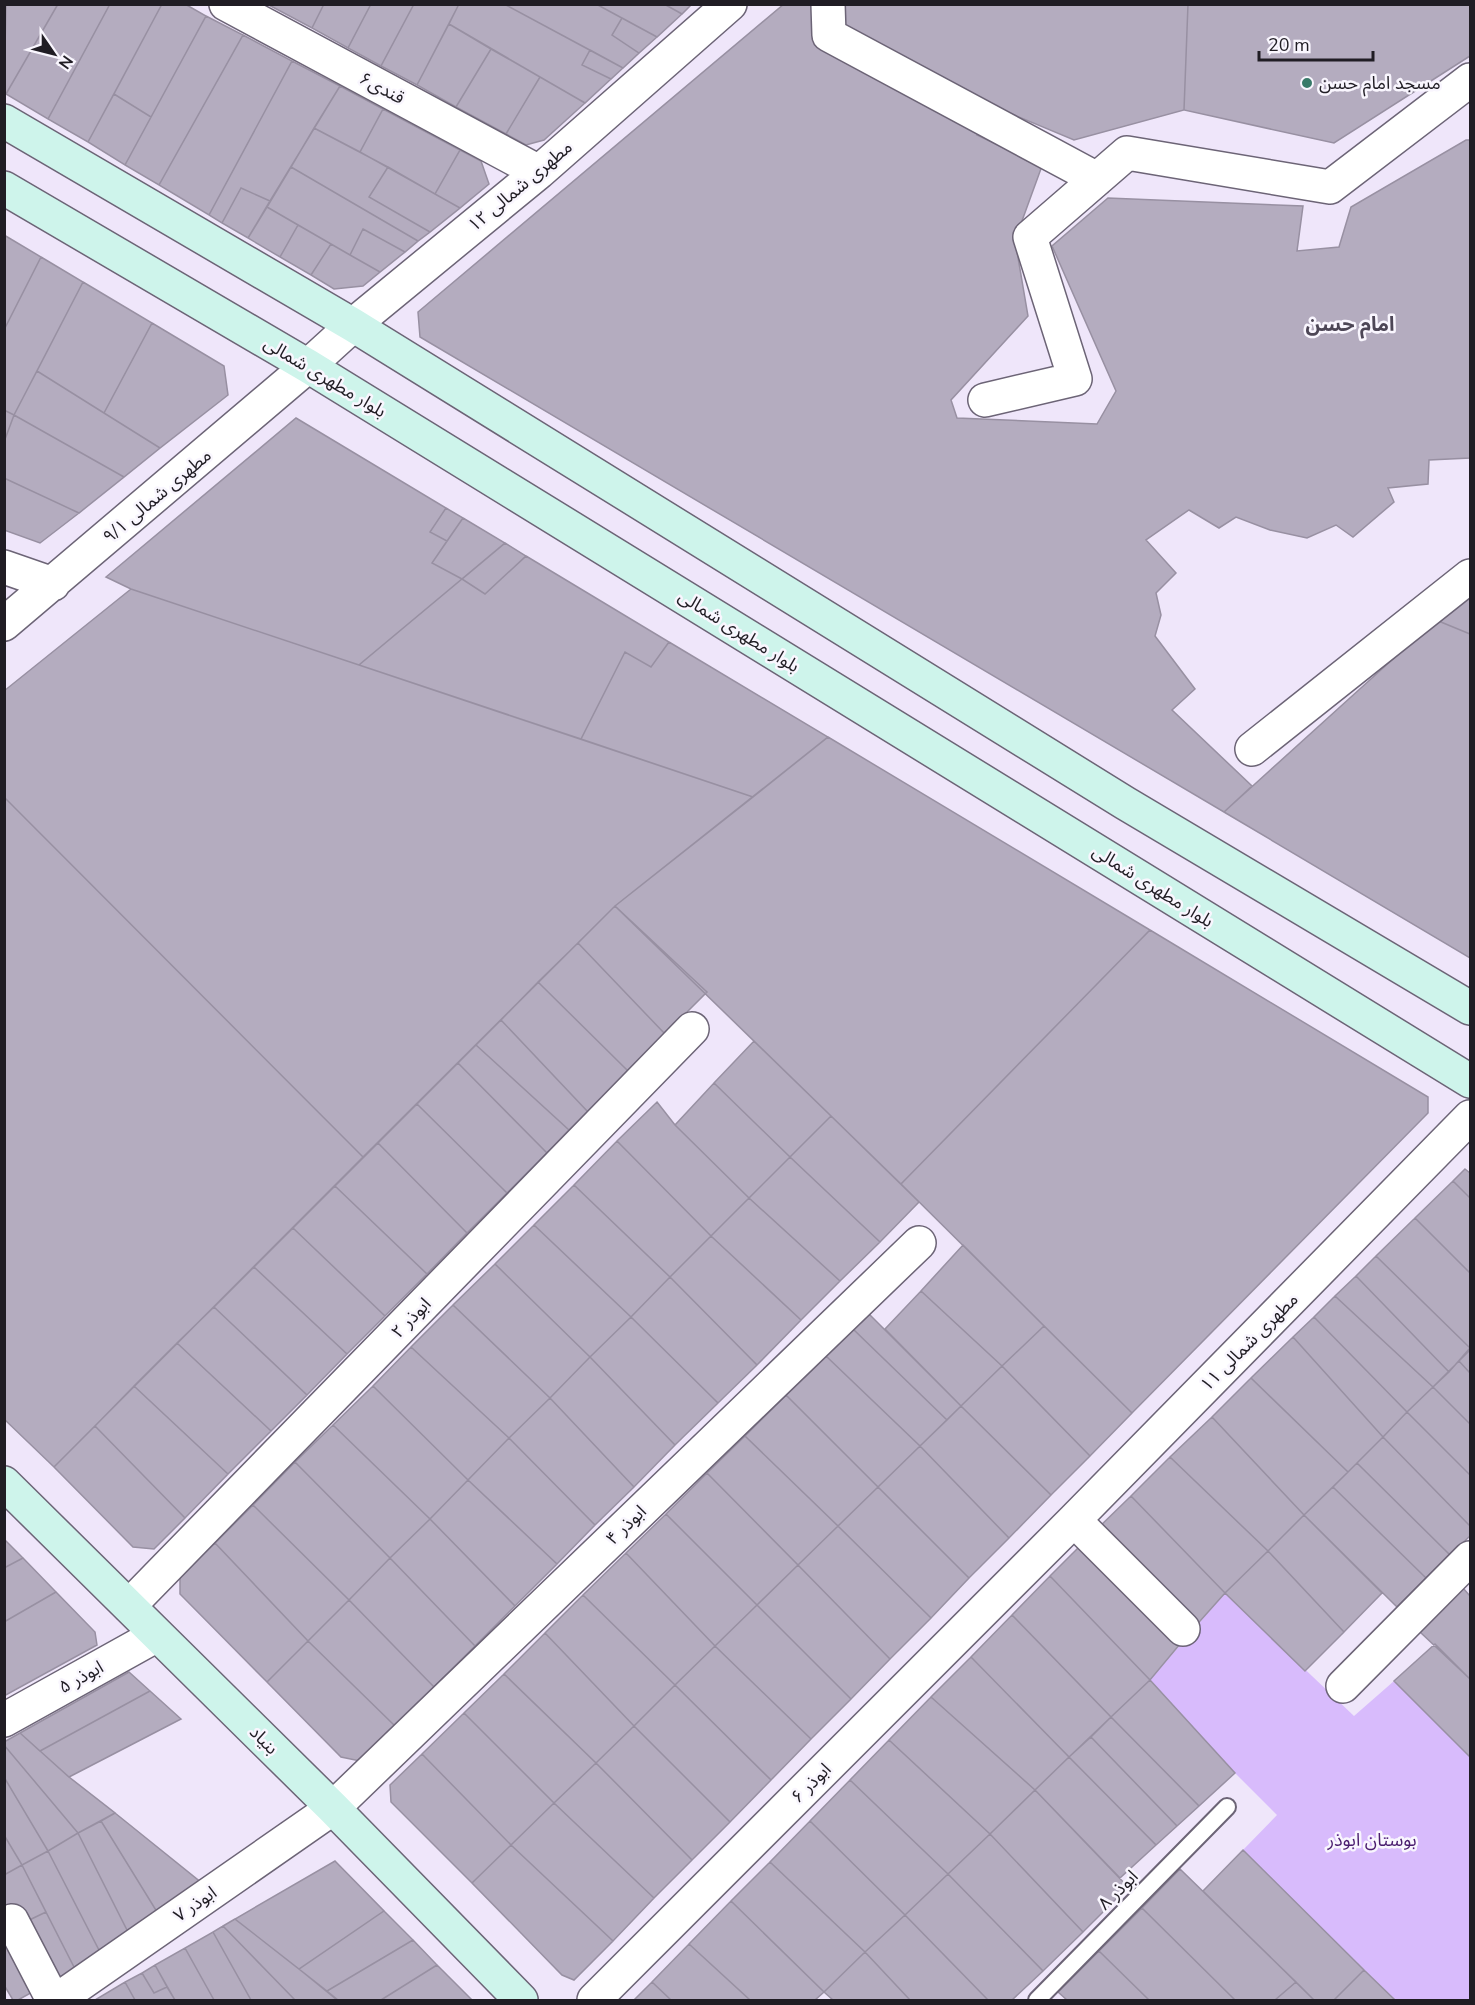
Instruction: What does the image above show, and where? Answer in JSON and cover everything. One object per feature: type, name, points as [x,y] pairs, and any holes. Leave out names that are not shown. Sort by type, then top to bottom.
[{"type":"street","name":"قندی۶","points":[[226,4],[538,172]]},
{"type":"street","name":"مطهری شمالی ۱۲","points":[[308,366],[353,325],[538,172],[730,4]]},
{"type":"street","points":[[828,4],[828,35],[1097,179]]},
{"type":"street","points":[[985,400],[1074,379],[1030,237],[1127,153],[1330,187],[1470,80]]},
{"type":"street","points":[[4,121],[353,325],[1125,803],[1470,1008]]},
{"type":"street","name":"بلوار مطهری شمالی","points":[[4,188],[308,366],[1470,1082]]},
{"type":"street","name":"مطهری شمالی ۹/۱","points":[[4,624],[308,366]]},
{"type":"street","points":[[4,567],[53,584]]},
{"type":"street","points":[[1252,749],[1470,576]]},
{"type":"street","name":"ابوذر ۲","points":[[129,1606],[692,1029]]},
{"type":"street","name":"مطهری شمالی ۱۱","points":[[1028,1566],[1470,1117]]},
{"type":"street","name":"ابوذر ۴","points":[[333,1808],[919,1243]]},
{"type":"street","name":"بنیاد","points":[[4,1483],[333,1808],[521,2001]]},
{"type":"street","points":[[1074,1520],[1183,1629]]},
{"type":"street","points":[[1343,1686],[1470,1558]]},
{"type":"street","name":"ابوذر ۶","points":[[594,2001],[1028,1566]]},
{"type":"street","name":"ابوذر ۵","points":[[4,1720],[157,1635]]},
{"type":"street","name":"ابوذر ۷","points":[[55,2001],[333,1808]]},
{"type":"street","points":[[12,1921],[55,2001]]},
{"type":"lane","name":"ابوذر ۸","points":[[1036,2001],[1227,1807]]},
{"type":"green space","name":"بوستان ابوذر","points":[[1225,1593],[1354,1716],[1394,1681],[1470,1757],[1470,2000],[1395,2000],[1243,1850],[1277,1815],[1235,1773],[1150,1680]]},
{"type":"building","points":[[6,4],[58,4],[6,94],[4,93]]},
{"type":"building","points":[[58,4],[110,4],[48,119],[6,94]]},
{"type":"building","points":[[110,4],[162,4],[88,142],[48,119]]},
{"type":"building","points":[[162,4],[185,4],[206,16],[151,117],[114,94]]},
{"type":"building","points":[[267,4],[324,4],[312,28]]},
{"type":"building","points":[[324,4],[371,4],[348,48],[312,28]]},
{"type":"building","points":[[371,4],[414,4],[381,66],[348,48]]},
{"type":"building","points":[[414,4],[459,4],[417,85],[381,66]]},
{"type":"building","points":[[459,4],[504,4],[590,50],[582,65],[611,79],[585,103],[449,24]]},
{"type":"building","points":[[504,4],[596,4],[622,18],[612,35],[639,53],[623,68]]},
{"type":"building","points":[[596,4],[664,4],[682,14],[657,37]]},
{"type":"building","points":[[664,4],[692,4],[682,14]]},
{"type":"building","points":[[784,4],[1188,4],[1184,110],[1074,140],[1000,109],[977,135],[1042,166],[1015,240],[1028,316],[951,400],[957,418],[1097,424],[1116,391],[1052,246],[1108,198],[1303,206],[1297,251],[1339,247],[1351,207],[1466,140],[1470,140],[1470,458],[1429,460],[1428,484],[1388,488],[1394,502],[1353,537],[1336,525],[1307,538],[1270,530],[1236,517],[1219,528],[1189,510],[1146,540],[1176,573],[1156,593],[1161,615],[1155,636],[1195,689],[1172,710],[1252,786],[1224,812],[420,337],[418,312]]},
{"type":"building","name":"مسجد امام حسن","points":[[1188,4],[1470,4],[1470,56],[1334,143],[1184,110]]},
{"type":"building","points":[[206,16],[243,35],[159,185],[125,165]]},
{"type":"building","points":[[622,18],[657,37],[639,53],[612,35]]},
{"type":"building","points":[[449,24],[491,49],[456,107],[417,85]]},
{"type":"building","points":[[243,35],[292,61],[209,215],[159,185]]},
{"type":"building","points":[[491,49],[540,77],[506,134],[456,107]]},
{"type":"building","points":[[590,50],[623,68],[611,79],[582,65]]},
{"type":"building","points":[[292,61],[340,86],[270,201],[241,188],[222,223],[209,215]]},
{"type":"building","points":[[540,77],[585,103],[544,140],[526,145],[506,134]]},
{"type":"building","points":[[340,86],[383,109],[360,152],[314,128]]},
{"type":"building","points":[[114,94],[151,117],[125,165],[88,142]]},
{"type":"building","points":[[383,109],[460,150],[435,194],[360,152]]},
{"type":"building","points":[[314,128],[388,167],[369,197],[430,232],[418,241],[291,167]]},
{"type":"building","points":[[460,150],[481,161],[489,184],[460,208],[435,194]]},
{"type":"building","points":[[291,167],[418,241],[405,252],[363,229],[350,255],[267,207]]},
{"type":"building","points":[[388,167],[460,208],[430,232],[369,197]]},
{"type":"building","points":[[241,188],[270,201],[248,238],[222,223]]},
{"type":"building","points":[[267,207],[298,225],[280,257],[248,238]]},
{"type":"building","points":[[298,225],[331,244],[311,275],[280,257]]},
{"type":"building","points":[[363,229],[405,252],[380,272],[350,255]]},
{"type":"building","points":[[4,235],[41,257],[4,330]]},
{"type":"building","points":[[331,244],[380,272],[363,286],[334,289],[311,275]]},
{"type":"building","points":[[41,257],[83,282],[14,415],[4,410],[4,330]]},
{"type":"building","points":[[83,282],[152,323],[104,413],[37,371]]},
{"type":"building","points":[[152,323],[224,366],[228,395],[160,448],[104,413]]},
{"type":"building","points":[[37,371],[160,448],[124,477],[14,415]]},
{"type":"building","points":[[4,410],[14,415],[4,442]]},
{"type":"building","points":[[14,415],[124,477],[79,513],[4,478],[4,442]]},
{"type":"building","points":[[296,418],[446,508],[430,532],[447,541],[432,563],[462,579],[359,665],[131,589],[106,577]]},
{"type":"building","points":[[4,478],[79,513],[40,543],[4,530]]},
{"type":"building","points":[[446,508],[463,518],[447,541],[430,532]]},
{"type":"building","points":[[463,518],[505,543],[462,579],[432,563]]},
{"type":"building","points":[[505,543],[526,556],[485,594],[462,579]]},
{"type":"building","points":[[526,556],[669,642],[651,667],[625,652],[581,739],[359,665],[462,579],[485,594]]},
{"type":"building","points":[[131,589],[753,797],[615,906],[363,1157],[4,797],[4,691]]},
{"type":"building","points":[[1470,594],[1470,634],[1436,620]]},
{"type":"building","points":[[1436,620],[1470,634],[1470,958],[1224,812]]},
{"type":"building","points":[[669,642],[828,737],[753,797],[581,739],[625,652],[651,667]]},
{"type":"building","points":[[828,737],[1150,930],[901,1184],[615,906]]},
{"type":"building","points":[[4,797],[363,1157],[54,1467],[4,1419]]},
{"type":"building","points":[[615,906],[707,992],[665,1034],[578,943]]},
{"type":"building","points":[[1150,930],[1428,1097],[1428,1113],[1132,1413],[901,1184]]},
{"type":"building","points":[[578,943],[665,1034],[628,1071],[538,982]]},
{"type":"building","points":[[538,982],[628,1071],[588,1112],[501,1020]]},
{"type":"building","points":[[501,1020],[588,1112],[569,1130],[476,1045]]},
{"type":"building","points":[[754,1041],[831,1116],[790,1157],[714,1083]]},
{"type":"building","points":[[476,1045],[569,1130],[547,1153],[458,1063]]},
{"type":"building","points":[[458,1063],[547,1153],[507,1193],[417,1104]]},
{"type":"building","points":[[714,1083],[790,1157],[749,1198],[675,1125]]},
{"type":"building","points":[[657,1102],[675,1125],[749,1198],[711,1236],[617,1141]]},
{"type":"building","points":[[417,1104],[507,1193],[467,1233],[378,1143]]},
{"type":"building","points":[[831,1116],[919,1202],[880,1242],[790,1157]]},
{"type":"building","points":[[617,1141],[711,1236],[670,1277],[574,1185]]},
{"type":"building","points":[[378,1143],[467,1233],[427,1274],[335,1186]]},
{"type":"building","points":[[790,1157],[880,1242],[840,1281],[749,1198]]},
{"type":"building","points":[[1465,1169],[1470,1173],[1470,1198],[1453,1181]]},
{"type":"building","points":[[1453,1181],[1470,1198],[1470,1273],[1415,1218]]},
{"type":"building","points":[[574,1185],[670,1277],[631,1317],[534,1225]]},
{"type":"building","points":[[335,1186],[427,1274],[385,1316],[293,1228]]},
{"type":"building","points":[[749,1198],[840,1281],[801,1320],[711,1236]]},
{"type":"building","points":[[1415,1218],[1470,1273],[1470,1348],[1376,1256]]},
{"type":"building","points":[[534,1225],[631,1317],[590,1357],[495,1264]]},
{"type":"building","points":[[293,1228],[385,1316],[347,1354],[254,1267]]},
{"type":"building","points":[[711,1236],[801,1320],[757,1365],[670,1277]]},
{"type":"building","points":[[963,1245],[1044,1326],[1002,1366],[921,1291]]},
{"type":"building","points":[[1376,1256],[1470,1348],[1449,1372],[1356,1276]]},
{"type":"building","points":[[495,1264],[590,1357],[550,1398],[453,1305]]},
{"type":"building","points":[[254,1267],[347,1354],[307,1395],[214,1307]]},
{"type":"building","points":[[1356,1276],[1449,1372],[1433,1387],[1335,1296]]},
{"type":"building","points":[[670,1277],[757,1365],[718,1403],[631,1317]]},
{"type":"building","points":[[921,1291],[1002,1366],[961,1406],[885,1329]]},
{"type":"building","points":[[1335,1296],[1433,1387],[1407,1412],[1314,1317]]},
{"type":"building","points":[[453,1305],[550,1398],[509,1438],[411,1347]]},
{"type":"building","points":[[214,1307],[307,1395],[271,1431],[177,1343]]},
{"type":"building","points":[[869,1314],[961,1406],[947,1420],[853,1329]]},
{"type":"building","points":[[631,1317],[718,1403],[675,1445],[590,1357]]},
{"type":"building","points":[[1314,1317],[1407,1412],[1383,1437],[1293,1337]]},
{"type":"building","points":[[1044,1326],[1132,1413],[1090,1456],[1002,1366]]},
{"type":"building","points":[[853,1329],[947,1420],[920,1446],[826,1356]]},
{"type":"building","points":[[1293,1337],[1383,1437],[1348,1472],[1251,1378]]},
{"type":"building","points":[[177,1343],[271,1431],[228,1474],[134,1386]]},
{"type":"building","points":[[411,1347],[509,1438],[468,1480],[373,1386]]},
{"type":"building","points":[[1470,1350],[1470,1373],[1459,1361]]},
{"type":"building","points":[[826,1356],[920,1446],[878,1487],[786,1395]]},
{"type":"building","points":[[590,1357],[675,1445],[634,1487],[550,1398]]},
{"type":"building","points":[[1459,1361],[1470,1373],[1470,1424],[1433,1387]]},
{"type":"building","points":[[1002,1366],[1090,1456],[1051,1495],[961,1406]]},
{"type":"building","points":[[1251,1378],[1348,1472],[1304,1515],[1212,1417]]},
{"type":"building","points":[[134,1386],[228,1474],[185,1518],[95,1426]]},
{"type":"building","points":[[373,1386],[468,1480],[430,1519],[333,1425]]},
{"type":"building","points":[[1433,1387],[1470,1424],[1470,1475],[1407,1412]]},
{"type":"building","points":[[786,1395],[878,1487],[838,1526],[745,1436]]},
{"type":"building","points":[[550,1398],[634,1487],[595,1525],[509,1438]]},
{"type":"building","points":[[961,1406],[1051,1495],[1009,1538],[920,1446]]},
{"type":"building","points":[[1407,1412],[1470,1475],[1470,1526],[1383,1437]]},
{"type":"building","points":[[1212,1417],[1304,1515],[1268,1551],[1170,1457]]},
{"type":"building","points":[[333,1425],[430,1519],[390,1558],[295,1462]]},
{"type":"building","points":[[95,1426],[185,1518],[154,1549],[133,1547],[54,1467]]},
{"type":"building","points":[[745,1436],[838,1526],[798,1565],[707,1473]]},
{"type":"building","points":[[1383,1437],[1470,1526],[1470,1536],[1450,1555],[1357,1463]]},
{"type":"building","points":[[509,1438],[595,1525],[557,1564],[468,1480]]},
{"type":"building","points":[[920,1446],[1009,1538],[969,1578],[878,1487]]},
{"type":"building","points":[[1170,1457],[1268,1551],[1225,1593],[1131,1496]]},
{"type":"building","points":[[295,1462],[390,1558],[349,1600],[253,1505]]},
{"type":"building","points":[[1357,1463],[1450,1555],[1426,1578],[1333,1487]]},
{"type":"building","points":[[707,1473],[798,1565],[757,1605],[666,1514]]},
{"type":"building","points":[[468,1480],[557,1564],[515,1606],[430,1519]]},
{"type":"building","points":[[878,1487],[969,1578],[931,1618],[838,1526]]},
{"type":"building","points":[[1333,1487],[1426,1578],[1397,1607],[1304,1515]]},
{"type":"building","points":[[1131,1496],[1225,1593],[1193,1629],[1095,1531]]},
{"type":"building","points":[[253,1505],[349,1600],[308,1641],[215,1543]]},
{"type":"building","points":[[666,1514],[757,1605],[715,1646],[626,1553]]},
{"type":"building","points":[[1304,1515],[1382,1593],[1344,1632],[1268,1551]]},
{"type":"building","points":[[430,1519],[515,1606],[475,1646],[390,1558]]},
{"type":"building","points":[[838,1526],[931,1618],[890,1659],[798,1565]]},
{"type":"building","points":[[4,1539],[23,1558],[4,1568]]},
{"type":"building","points":[[1084,1542],[1185,1638],[1150,1680],[1050,1576]]},
{"type":"building","points":[[215,1543],[308,1641],[267,1682],[180,1594],[180,1577]]},
{"type":"building","points":[[1268,1551],[1344,1632],[1305,1671],[1225,1593]]},
{"type":"building","points":[[626,1553],[715,1646],[675,1685],[583,1595]]},
{"type":"building","points":[[23,1558],[56,1592],[4,1622],[4,1568]]},
{"type":"building","points":[[390,1558],[475,1646],[434,1687],[349,1600]]},
{"type":"building","points":[[798,1565],[890,1659],[851,1699],[757,1605]]},
{"type":"building","points":[[1050,1576],[1150,1680],[1111,1717],[1012,1615]]},
{"type":"building","points":[[1463,1588],[1470,1596],[1470,1679],[1420,1632]]},
{"type":"building","points":[[56,1592],[95,1632],[97,1645],[4,1696],[4,1622]]},
{"type":"building","points":[[583,1595],[675,1685],[634,1726],[545,1633]]},
{"type":"building","points":[[349,1600],[434,1687],[395,1726],[308,1641]]},
{"type":"building","points":[[757,1605],[851,1699],[811,1739],[715,1646]]},
{"type":"building","points":[[1012,1615],[1111,1717],[1069,1757],[971,1657]]},
{"type":"building","points":[[545,1633],[634,1726],[596,1763],[504,1674]]},
{"type":"building","points":[[308,1641],[395,1726],[360,1761],[341,1757],[267,1682]]},
{"type":"building","points":[[1435,1644],[1470,1679],[1470,1757],[1394,1681]]},
{"type":"building","points":[[715,1646],[811,1739],[771,1780],[675,1685]]},
{"type":"building","points":[[971,1657],[1069,1757],[1035,1790],[931,1697]]},
{"type":"building","points":[[129,1672],[150,1691],[40,1751],[20,1733]]},
{"type":"building","points":[[504,1674],[596,1763],[554,1803],[464,1713]]},
{"type":"building","points":[[1150,1680],[1235,1773],[1199,1806],[1111,1717]]},
{"type":"building","points":[[675,1685],[771,1780],[730,1822],[634,1726]]},
{"type":"building","points":[[150,1691],[181,1719],[69,1777],[40,1751]]},
{"type":"building","points":[[931,1697],[1035,1790],[990,1834],[889,1740]]},
{"type":"building","points":[[464,1713],[554,1803],[511,1845],[422,1754]]},
{"type":"building","points":[[1111,1717],[1199,1806],[1177,1826],[1091,1737]]},
{"type":"building","points":[[634,1726],[730,1822],[692,1860],[596,1763]]},
{"type":"building","points":[[20,1733],[69,1777],[115,1813],[78,1833],[4,1745],[4,1742]]},
{"type":"building","points":[[1091,1737],[1177,1826],[1156,1845],[1069,1757]]},
{"type":"building","points":[[889,1740],[990,1834],[948,1874],[850,1780]]},
{"type":"building","points":[[4,1745],[78,1833],[48,1851],[4,1777]]},
{"type":"building","points":[[422,1754],[511,1845],[472,1883],[391,1802],[390,1785]]},
{"type":"building","points":[[1069,1757],[1156,1845],[1120,1878],[1035,1790]]},
{"type":"building","points":[[596,1763],[692,1860],[654,1898],[554,1803]]},
{"type":"building","points":[[4,1777],[48,1851],[22,1865],[4,1835]]},
{"type":"building","points":[[850,1780],[948,1874],[905,1915],[810,1821]]},
{"type":"building","points":[[1035,1790],[1128,1887],[1083,1932],[990,1834]]},
{"type":"building","points":[[554,1803],[654,1898],[613,1941],[511,1845]]},
{"type":"building","points":[[115,1813],[213,1892],[162,1920],[101,1821]]},
{"type":"building","points":[[101,1821],[162,1920],[131,1938],[78,1833]]},
{"type":"building","points":[[810,1821],[905,1915],[865,1952],[770,1862]]},
{"type":"building","points":[[78,1833],[131,1938],[101,1954],[48,1851]]},
{"type":"building","points":[[990,1834],[1083,1932],[1043,1971],[948,1874]]},
{"type":"building","points":[[4,1835],[22,1865],[4,1875]]},
{"type":"building","points":[[511,1845],[613,1941],[574,1980],[562,1975],[472,1883]]},
{"type":"building","points":[[1243,1850],[1364,1970],[1334,2000],[1314,2000],[1203,1891]]},
{"type":"building","points":[[48,1851],[101,1954],[75,1969],[22,1865]]},
{"type":"building","points":[[335,1861],[384,1911],[299,1969],[235,1919]]},
{"type":"building","points":[[770,1862],[865,1952],[824,1992],[731,1901]]},
{"type":"building","points":[[22,1865],[46,1912],[21,1924],[10,1917],[4,1906],[4,1875]]},
{"type":"building","points":[[1180,1869],[1296,1982],[1275,2000],[1235,2000],[1142,1908]]},
{"type":"building","points":[[948,1874],[1043,1971],[1012,2000],[988,2000],[905,1915]]},
{"type":"building","points":[[731,1901],[824,1992],[815,2000],[750,2000],[689,1944]]},
{"type":"building","points":[[1142,1908],[1235,2000],[1149,2000],[1099,1951]]},
{"type":"building","points":[[384,1911],[413,1940],[327,1991],[299,1969]]},
{"type":"building","points":[[46,1912],[75,1969],[50,1983],[21,1924]]},
{"type":"building","points":[[905,1915],[988,2000],[910,2000],[865,1952]]},
{"type":"building","points":[[235,1919],[337,2000],[295,2000],[223,1926]]},
{"type":"building","points":[[223,1926],[295,2000],[251,2000],[213,1932]]},
{"type":"building","points":[[213,1932],[251,2000],[214,2000],[185,1948]]},
{"type":"building","points":[[4,1933],[38,1989],[18,2000],[13,2000],[4,1985]]},
{"type":"building","points":[[413,1940],[437,1965],[381,2000],[338,2000],[327,1991]]},
{"type":"building","points":[[689,1944],[750,2000],[671,2000],[652,1982]]},
{"type":"building","points":[[185,1948],[214,2000],[175,2000],[155,1965]]},
{"type":"building","points":[[1099,1951],[1149,2000],[1067,2000],[1058,1992]]},
{"type":"building","points":[[865,1952],[910,2000],[833,2000],[824,1992]]},
{"type":"building","points":[[155,1965],[167,1987],[154,1993],[142,1973]]},
{"type":"building","points":[[437,1965],[472,2000],[381,2000]]},
{"type":"building","points":[[1364,1970],[1395,2000],[1334,2000]]},
{"type":"building","points":[[142,1973],[154,1993],[167,1987],[175,2000],[135,2000],[125,1982]]},
{"type":"building","points":[[125,1982],[135,2000],[95,2000]]},
{"type":"building","points":[[652,1982],[671,2000],[634,2000]]},
{"type":"building","points":[[1296,1982],[1314,2000],[1275,2000]]},
{"type":"place","name":"مسجد امام حسن","points":[[1307,83]]},
{"type":"district","name":"امام حسن","points":[[1350,324]]}]
